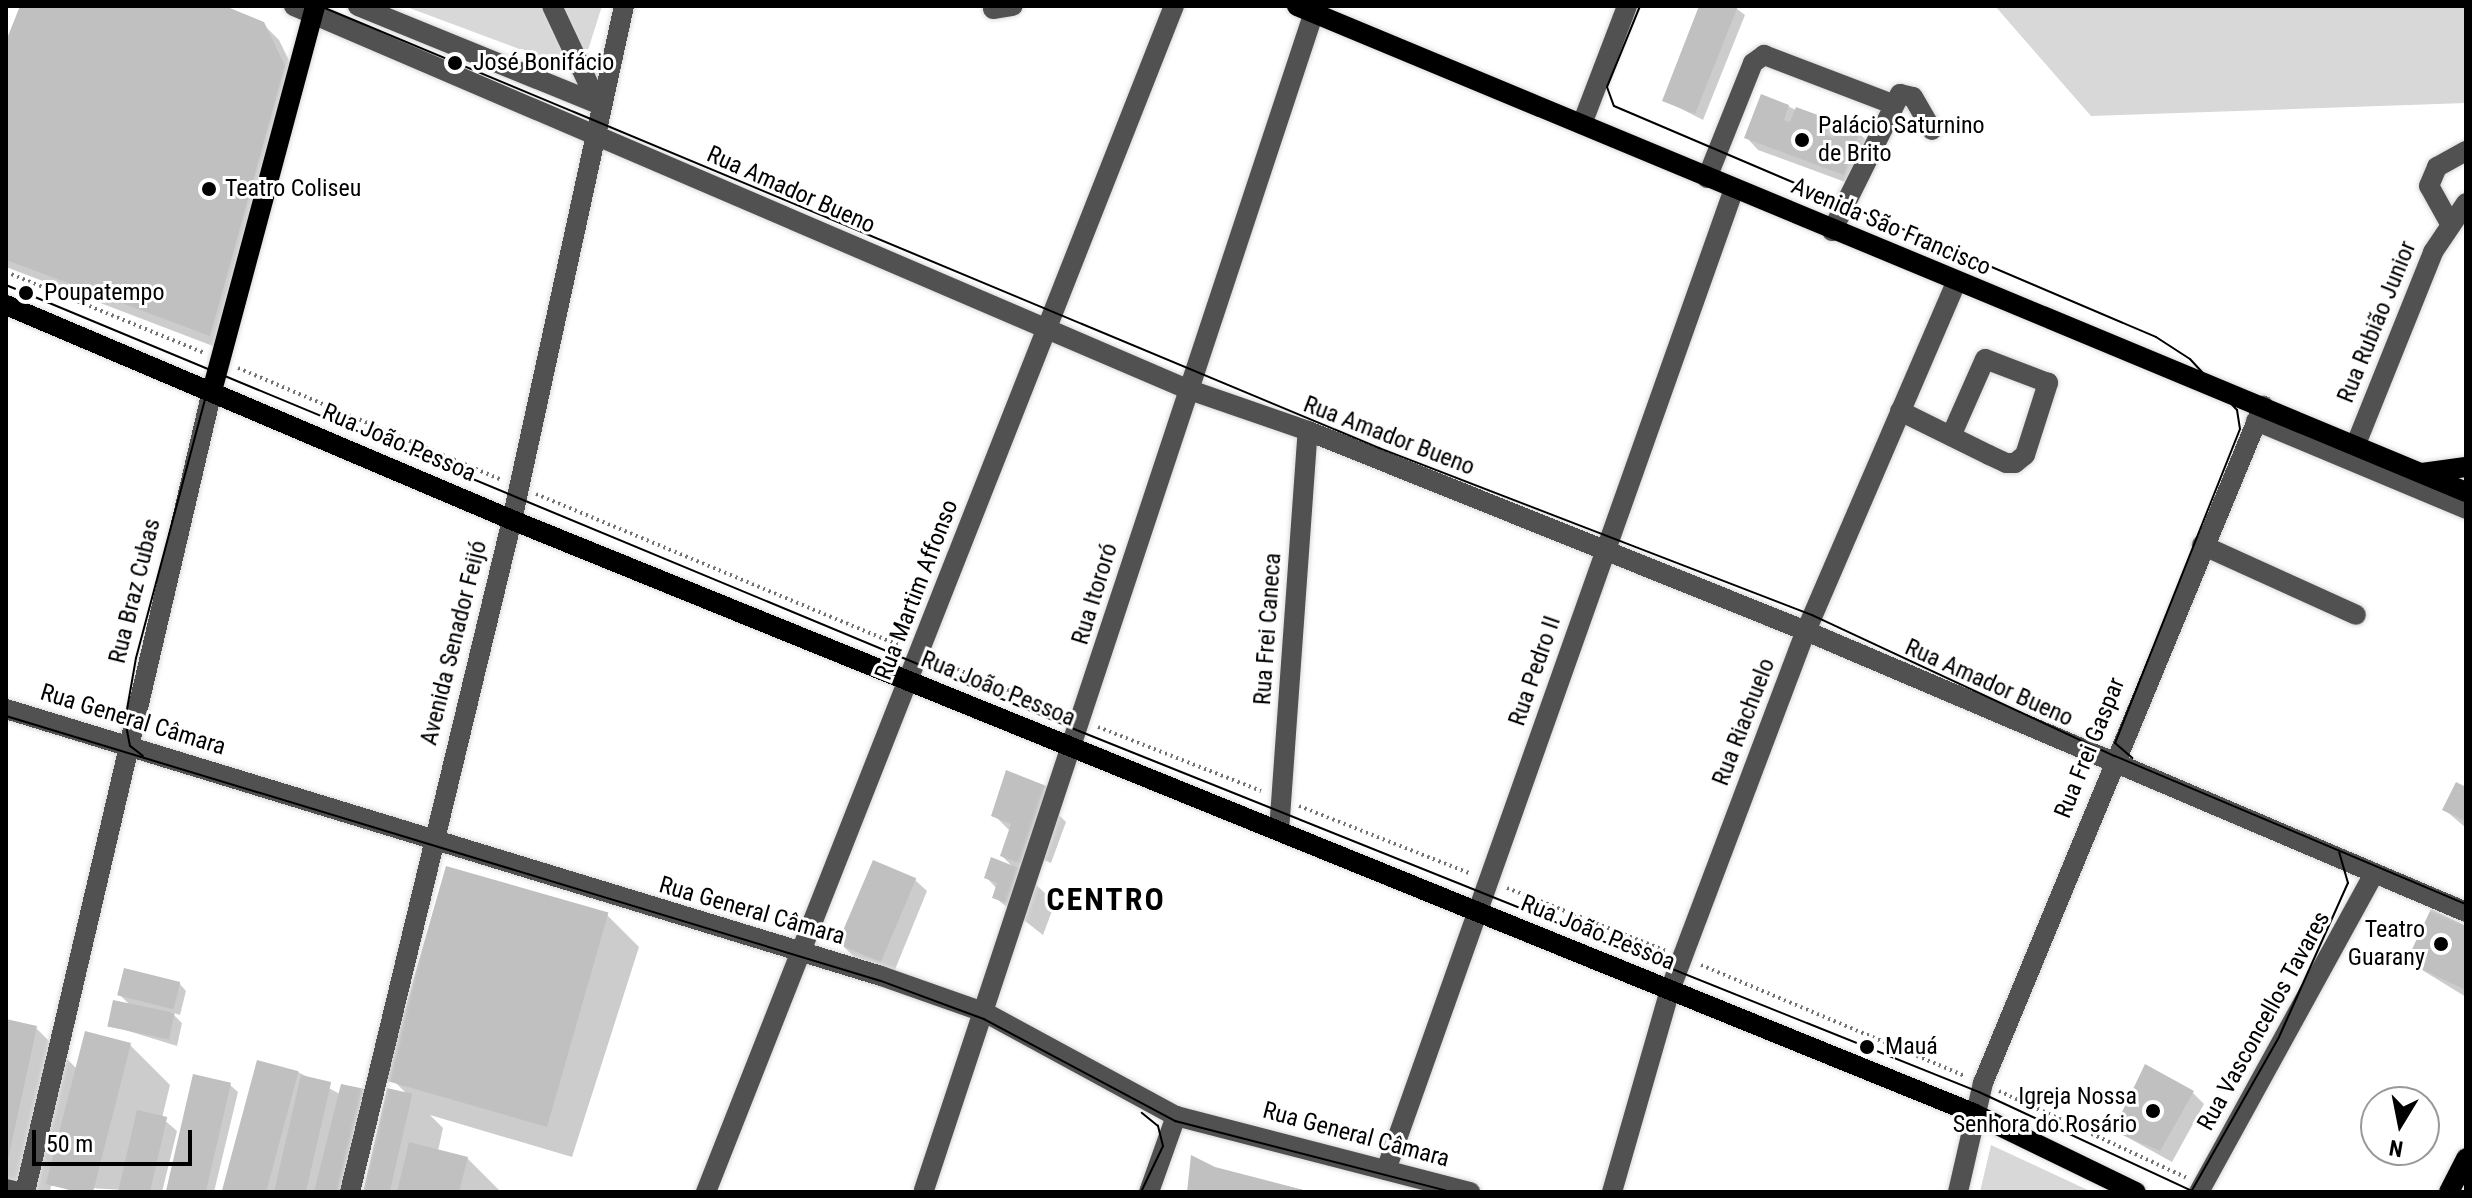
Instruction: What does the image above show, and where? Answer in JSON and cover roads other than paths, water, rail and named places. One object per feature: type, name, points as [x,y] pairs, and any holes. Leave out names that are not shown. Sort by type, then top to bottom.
[{"type":"main road","name":"Rua Braz Cubas","points":[[212,391],[307,9]]},
{"type":"main road","name":"Avenida São Francisco","points":[[1309,9],[1956,282],[2259,414],[2356,444],[2466,492]]},
{"type":"main road","name":"Rua João Pessoa","points":[[6,305],[512,520],[1973,1113],[2136,1192]]},
{"type":"main road","points":[[2422,473],[2466,467]]},
{"type":"main road","points":[[2449,1192],[2466,1158]]},
{"type":"street","points":[[358,6],[598,104]]},
{"type":"street","points":[[552,6],[598,104]]},
{"type":"street","name":"Avenida Senador Feijó","points":[[350,1192],[431,843],[512,520],[598,104],[624,6]]},
{"type":"street","name":"Rua Martim Affonso","points":[[706,1192],[921,654],[1174,6]]},
{"type":"street","points":[[1582,124],[1627,6]]},
{"type":"street","name":"Rua Amador Bueno","points":[[307,9],[1187,389],[1308,431],[1806,631],[2111,765],[2466,912]]},
{"type":"street","name":"Rua Itororó","points":[[924,1190],[1082,721],[1309,9]]},
{"type":"street","points":[[1707,178],[1753,63],[1764,55],[1892,104]]},
{"type":"street","points":[[1832,231],[1892,104],[1905,92],[1913,97],[1932,130]]},
{"type":"street","points":[[2466,151],[2437,167],[2429,186],[2448,220],[2466,203]]},
{"type":"street","name":"Rua Pedro II","points":[[1386,1170],[1734,189]]},
{"type":"street","name":"Rua Rubião Junior","points":[[2356,444],[2448,220]]},
{"type":"street","name":"Rua Riachuelo","points":[[1612,1192],[1682,958],[1806,631],[1956,282]]},
{"type":"street","points":[[1900,411],[1951,436],[2015,463],[2025,455],[2048,383],[1985,359],[1951,436]]},
{"type":"street","name":"Rua Braz Cubas","points":[[25,1192],[212,391]]},
{"type":"street","name":"Avenida São Francisco","points":[[2259,414],[2466,509]]},
{"type":"street","name":"Rua Frei Gaspar","points":[[1958,1192],[1973,1113],[1983,1083],[2111,765],[2259,414]]},
{"type":"street","name":"Rua Frei Caneca","points":[[1279,831],[1308,431]]},
{"type":"street","points":[[2202,545],[2356,615]]},
{"type":"street","name":"Rua General Câmara","points":[[6,709],[431,843],[800,952],[986,1013],[1176,1116],[1470,1192]]},
{"type":"street","name":"Rua Vasconcellos Tavares","points":[[2202,1189],[2373,875]]},
{"type":"street","points":[[1149,1192],[1176,1116]]},
{"type":"street","points":[[6,1189],[19,1192]]},
{"type":"tram line","points":[[143,756],[130,746],[125,721],[136,658],[310,6]]},
{"type":"tram line","points":[[320,6],[1379,448],[1812,615],[2115,756],[2466,904]]},
{"type":"tram line","points":[[1640,6],[1607,87],[1614,106],[2156,337],[2190,359],[2237,410],[2240,429],[2115,743],[2132,758]]},
{"type":"tram line","points":[[6,285],[1079,731],[1979,1092],[2194,1192]]},
{"type":"tram line","points":[[6,716],[881,981],[984,1019],[1175,1121],[1451,1192]]},
{"type":"tram line","points":[[2191,1192],[2279,1037],[2348,883],[2339,852]]},
{"type":"tram line","points":[[1141,1192],[1163,1146],[1158,1126],[1142,1113]]},
{"type":"place","name":"José Bonifácio","points":[[455,63]]},
{"type":"place","name":"Palácio Saturnino de Brito","points":[[1802,140]]},
{"type":"place","name":"Teatro Coliseu","points":[[209,189]]},
{"type":"place","name":"Poupatempo","points":[[26,293]]},
{"type":"place","name":"Teatro Guarany","points":[[2441,944]]},
{"type":"place","name":"Mauá","points":[[1867,1047]]},
{"type":"place","name":"Igreja Nossa Senhora do Rosário","points":[[2153,1111]]},
{"type":"district","name":"CENTRO","points":[[1106,899]]}]
